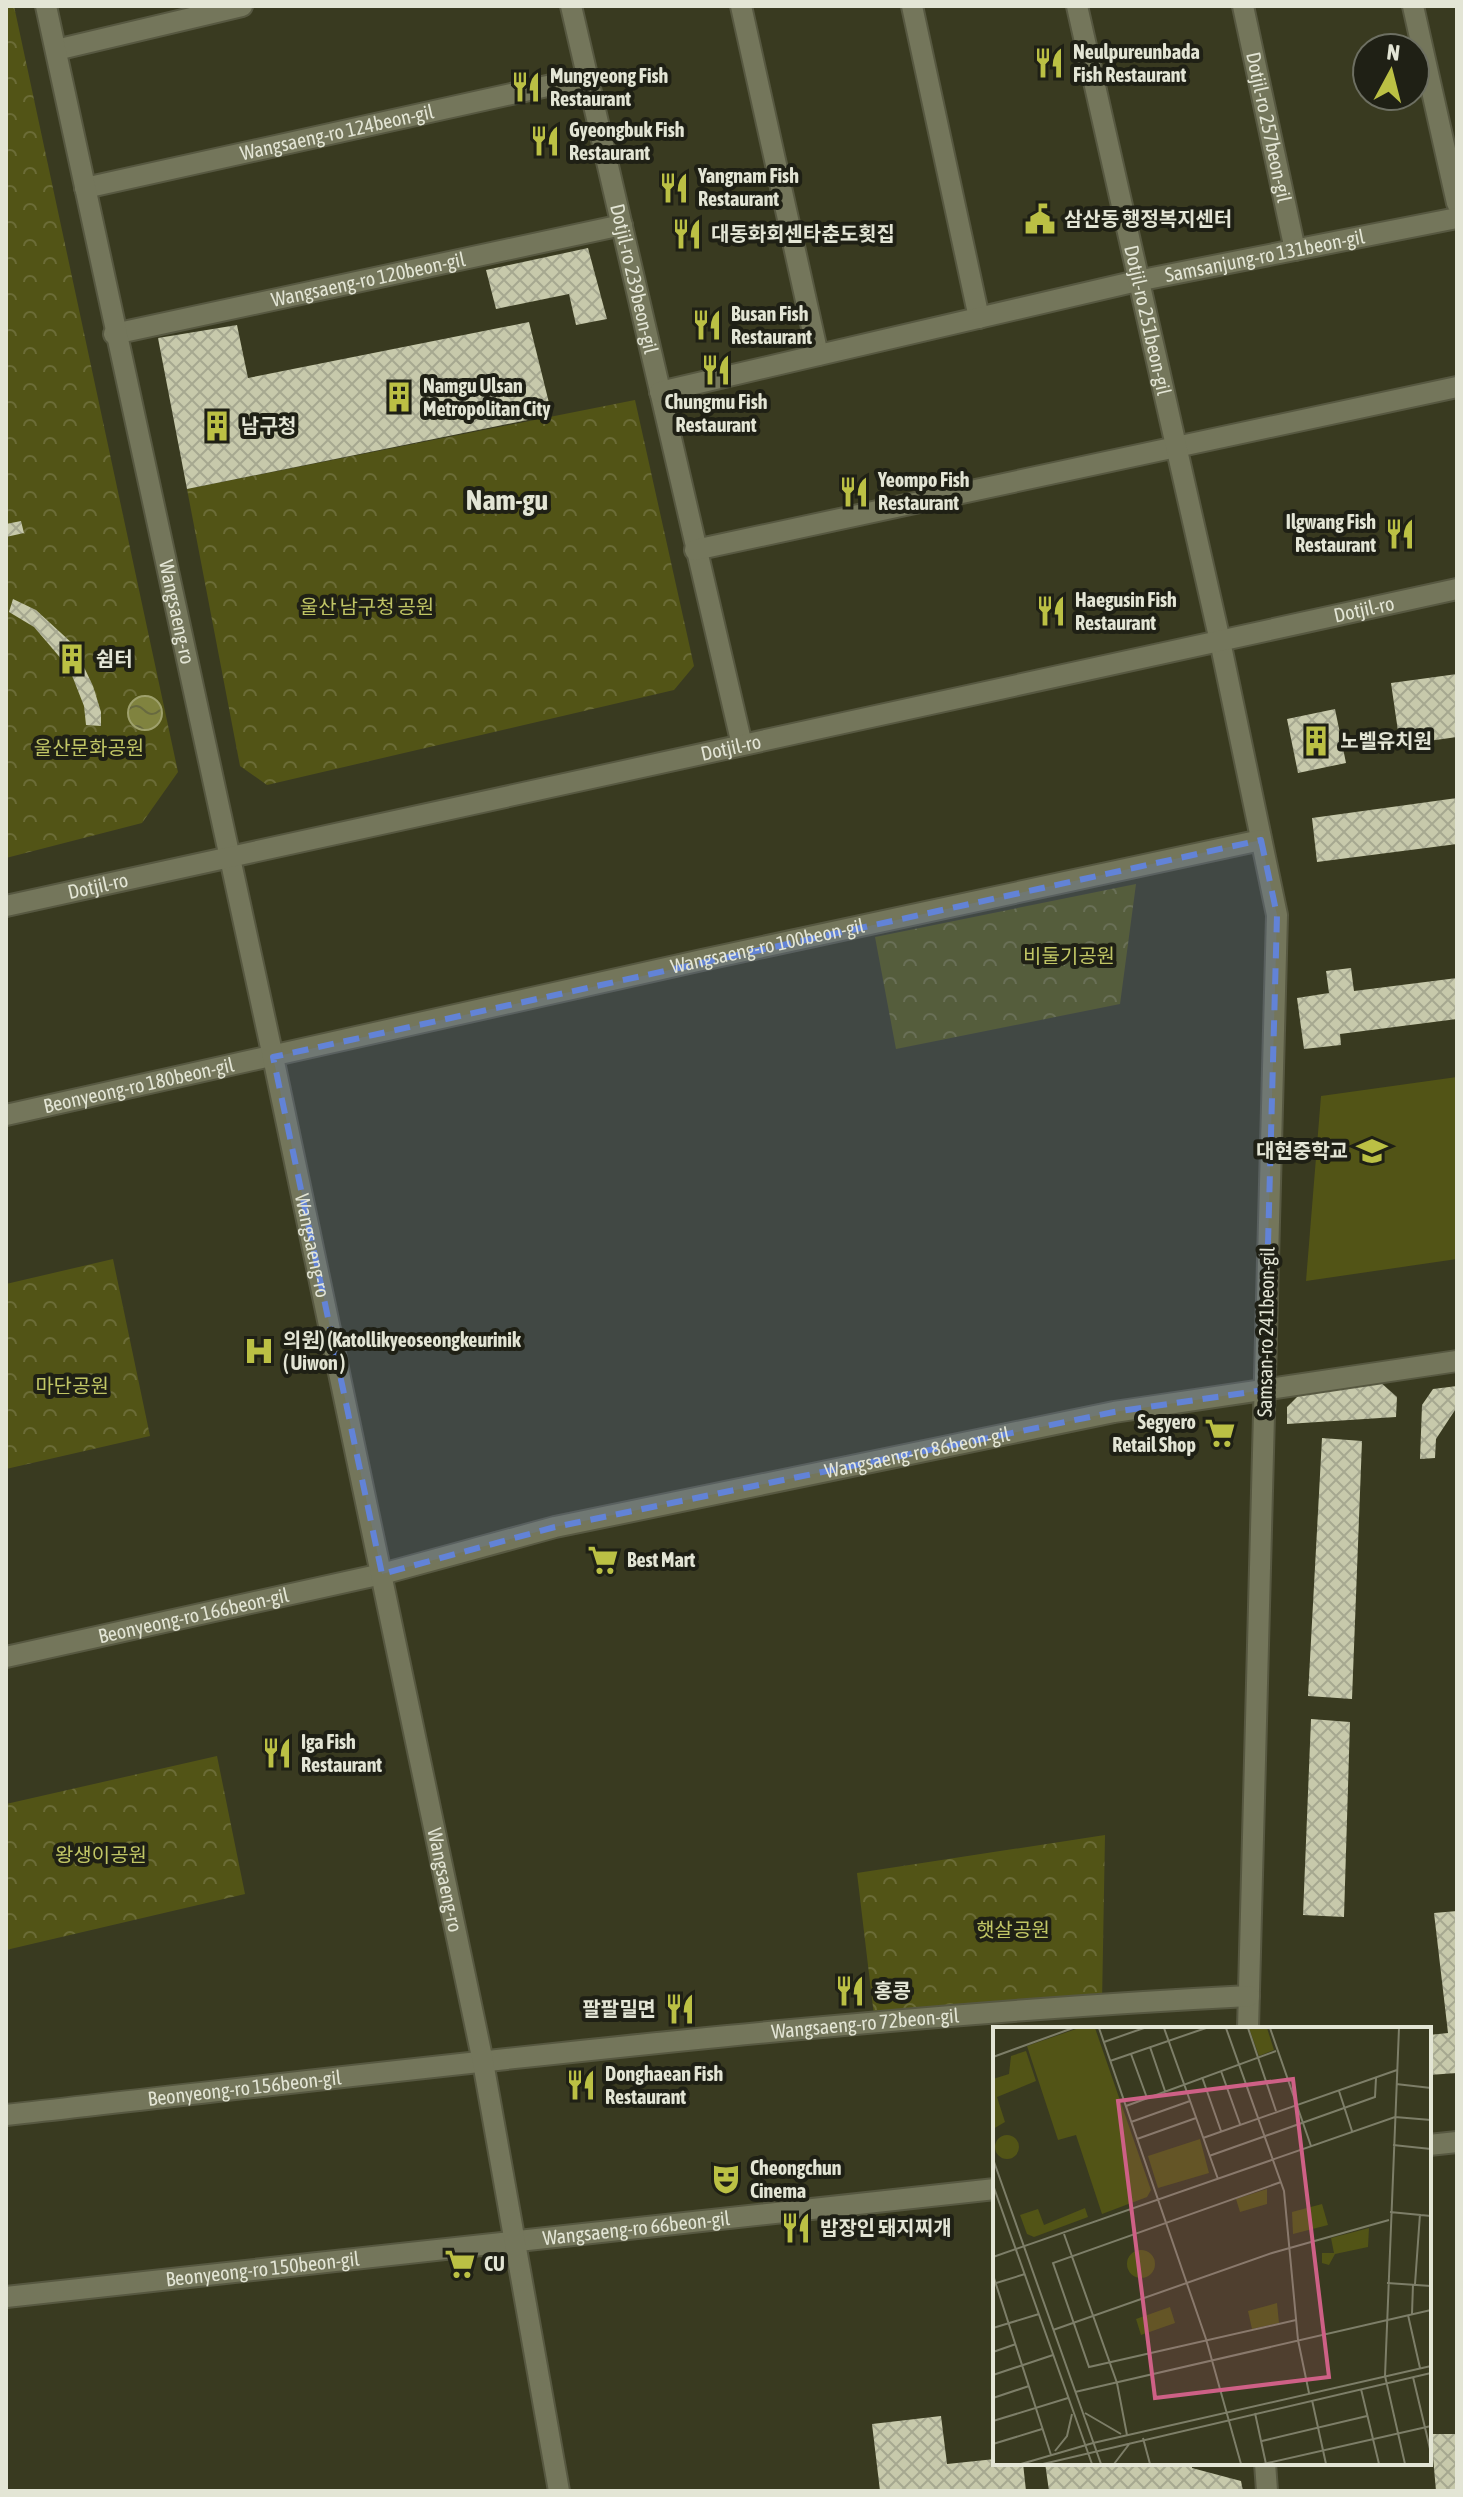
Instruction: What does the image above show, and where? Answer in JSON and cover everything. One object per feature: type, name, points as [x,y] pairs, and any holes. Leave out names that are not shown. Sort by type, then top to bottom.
[{"type":"street","name":"Wangsaeng-ro","points":[[46,6],[114,334],[273,1057],[483,2062],[559,2491]]},
{"type":"street","points":[[56,50],[239,6]]},
{"type":"street","name":"Dotjil-ro 239beon-gil","points":[[571,6],[742,745]]},
{"type":"street","points":[[741,6],[818,355]]},
{"type":"street","points":[[912,6],[979,318]]},
{"type":"street","name":"Dotjil-ro 251beon-gil","points":[[1077,6],[1220,641]]},
{"type":"street","name":"Dotjil-ro 257beon-gil","points":[[1243,6],[1295,250]]},
{"type":"street","points":[[1413,6],[1457,203]]},
{"type":"street","name":"Wangsaeng-ro 124beon-gil","points":[[85,188],[588,77]]},
{"type":"street","name":"Samsanjung-ro 131beon-gil","points":[[660,392],[1137,281],[1457,218]]},
{"type":"street","name":"Wangsaeng-ro 120beon-gil","points":[[114,334],[622,225]]},
{"type":"street","points":[[695,550],[1457,387]]},
{"type":"street","name":"Dotjil-ro","points":[[6,906],[1457,589]]},
{"type":"street","name":"Samsan-ro 241beon-gil","points":[[1220,641],[1277,915],[1248,2027]]},
{"type":"street","name":"Wangsaeng-ro 100beon-gil","points":[[273,1057],[702,960],[1261,840]]},
{"type":"street","name":"Beonyeong-ro 180beon-gil","points":[[6,1115],[273,1057]]},
{"type":"street","name":"Wangsaeng-ro 86beon-gil","points":[[382,1574],[555,1527],[1114,1412],[1457,1361]]},
{"type":"street","name":"Beonyeong-ro 166beon-gil","points":[[6,1657],[382,1574]]},
{"type":"street","name":"Wangsaeng-ro 72beon-gil","points":[[483,2062],[665,2041],[1102,2003],[1249,1996]]},
{"type":"street","name":"Beonyeong-ro 156beon-gil","points":[[6,2115],[483,2062]]},
{"type":"street","points":[[1431,2145],[1457,2142]]},
{"type":"street","name":"Wangsaeng-ro 66beon-gil","points":[[517,2242],[740,2214],[993,2189]]},
{"type":"street","name":"Beonyeong-ro 150beon-gil","points":[[6,2297],[517,2242]]},
{"type":"street","points":[[1265,2465],[1267,2491]]},
{"type":"highlighted area","points":[[1261,840],[1277,915],[1264,1390],[1114,1412],[555,1527],[382,1574],[273,1057]]},
{"type":"green space","name":"울산문화공원","points":[[6,6],[14,6],[178,772],[142,823],[6,858]]},
{"type":"green space","name":"울산 남구청 공원","points":[[635,400],[694,666],[674,690],[267,785],[240,766],[187,489]]},
{"type":"green space","name":"비둘기공원","points":[[1136,884],[1120,1004],[896,1049],[875,937]]},
{"type":"green space","points":[[1457,1077],[1457,1259],[1306,1281],[1321,1096]]},
{"type":"green space","name":"마단공원","points":[[113,1259],[150,1436],[6,1469],[6,1284]]},
{"type":"green space","name":"왕생이공원","points":[[217,1756],[245,1894],[6,1950],[6,1804]]},
{"type":"green space","name":"햇살공원","points":[[1105,1835],[1102,2003],[875,2024],[857,1873]]},
{"type":"water","points":[[145,696],[157,701],[162,713],[157,725],[145,730],[133,725],[128,713],[133,701]]},
{"type":"building","points":[[588,248],[607,319],[576,325],[569,294],[496,309],[486,270]]},
{"type":"building","name":"Namgu Ulsan Metropolitan City","points":[[529,322],[552,415],[187,489],[158,338],[237,325],[248,378]]},
{"type":"building","points":[[21,521],[24,533],[6,537],[6,524]]},
{"type":"building","name":"쉼터","points":[[13,599],[36,610],[73,644],[93,686],[101,712],[101,726],[86,725],[84,706],[69,668],[34,627],[9,612]]},
{"type":"building","points":[[1457,674],[1457,737],[1400,745],[1391,683]]},
{"type":"building","name":"노벨유치원","points":[[1335,709],[1346,763],[1298,773],[1287,719]]},
{"type":"building","points":[[1457,798],[1457,844],[1317,862],[1312,818]]},
{"type":"building","points":[[1351,968],[1354,991],[1457,978],[1457,1019],[1340,1034],[1341,1045],[1304,1049],[1297,998],[1329,993],[1326,971]]},
{"type":"building","points":[[1379,1381],[1397,1397],[1396,1417],[1287,1424],[1287,1407],[1301,1393]]},
{"type":"building","points":[[1457,1386],[1457,1407],[1436,1439],[1435,1458],[1420,1459],[1422,1405],[1433,1389]]},
{"type":"building","points":[[1322,1438],[1362,1441],[1352,1699],[1308,1696]]},
{"type":"building","points":[[1311,1719],[1350,1722],[1344,1917],[1303,1915]]},
{"type":"building","points":[[1457,1911],[1457,2073],[1431,2075],[1431,2035],[1448,2033],[1434,1913]]},
{"type":"building","points":[[941,2416],[947,2464],[993,2459],[993,2465],[1023,2465],[1026,2491],[880,2491],[872,2424]]},
{"type":"building","points":[[1431,2434],[1457,2434],[1457,2491],[1436,2491]]},
{"type":"building","points":[[1045,2465],[1192,2465],[1192,2468],[1241,2481],[1243,2491],[1049,2491]]},
{"type":"place","name":"Neulpureunbada Fish Restaurant","points":[[1049,63]]},
{"type":"place","name":"Mungyeong Fish Restaurant","points":[[526,87]]},
{"type":"place","name":"Gyeongbuk Fish Restaurant","points":[[545,141]]},
{"type":"place","name":"Yangnam Fish Restaurant","points":[[674,188]]},
{"type":"place","name":"삼산동 행정복지센터","points":[[1040,219]]},
{"type":"place","name":"대동화회센타춘도횟집","points":[[687,234]]},
{"type":"place","name":"Busan Fish Restaurant","points":[[707,325]]},
{"type":"place","name":"Chungmu Fish Restaurant","points":[[716,370]]},
{"type":"place","name":"Namgu Ulsan Metropolitan City","points":[[399,397]]},
{"type":"place","name":"남구청","points":[[217,426]]},
{"type":"place","name":"Yeompo Fish Restaurant","points":[[854,492]]},
{"type":"place","name":"Ilgwang Fish Restaurant","points":[[1400,534]]},
{"type":"place","name":"Haegusin Fish Restaurant","points":[[1051,611]]},
{"type":"place","name":"쉼터","points":[[72,659]]},
{"type":"place","name":"노벨유치원","points":[[1316,741]]},
{"type":"place","name":"대현중학교","points":[[1372,1151]]},
{"type":"place","name":"의원) (Katollikyeoseongkeurinik ( Uiwon )","points":[[259,1351]]},
{"type":"place","name":"Segyero Retail Shop","points":[[1220,1433]]},
{"type":"place","name":"Best Mart","points":[[603,1560]]},
{"type":"place","name":"Iga Fish Restaurant","points":[[277,1753]]},
{"type":"place","name":"홍콩","points":[[850,1991]]},
{"type":"place","name":"팔팔밀면","points":[[680,2009]]},
{"type":"place","name":"Donghaean Fish Restaurant","points":[[581,2085]]},
{"type":"place","name":"Cheongchun Cinema","points":[[726,2179]]},
{"type":"place","name":"밥장인 돼지찌개","points":[[796,2228]]},
{"type":"place","name":"CU","points":[[460,2264]]},
{"type":"district","name":"Nam-gu","points":[[507,500]]}]
